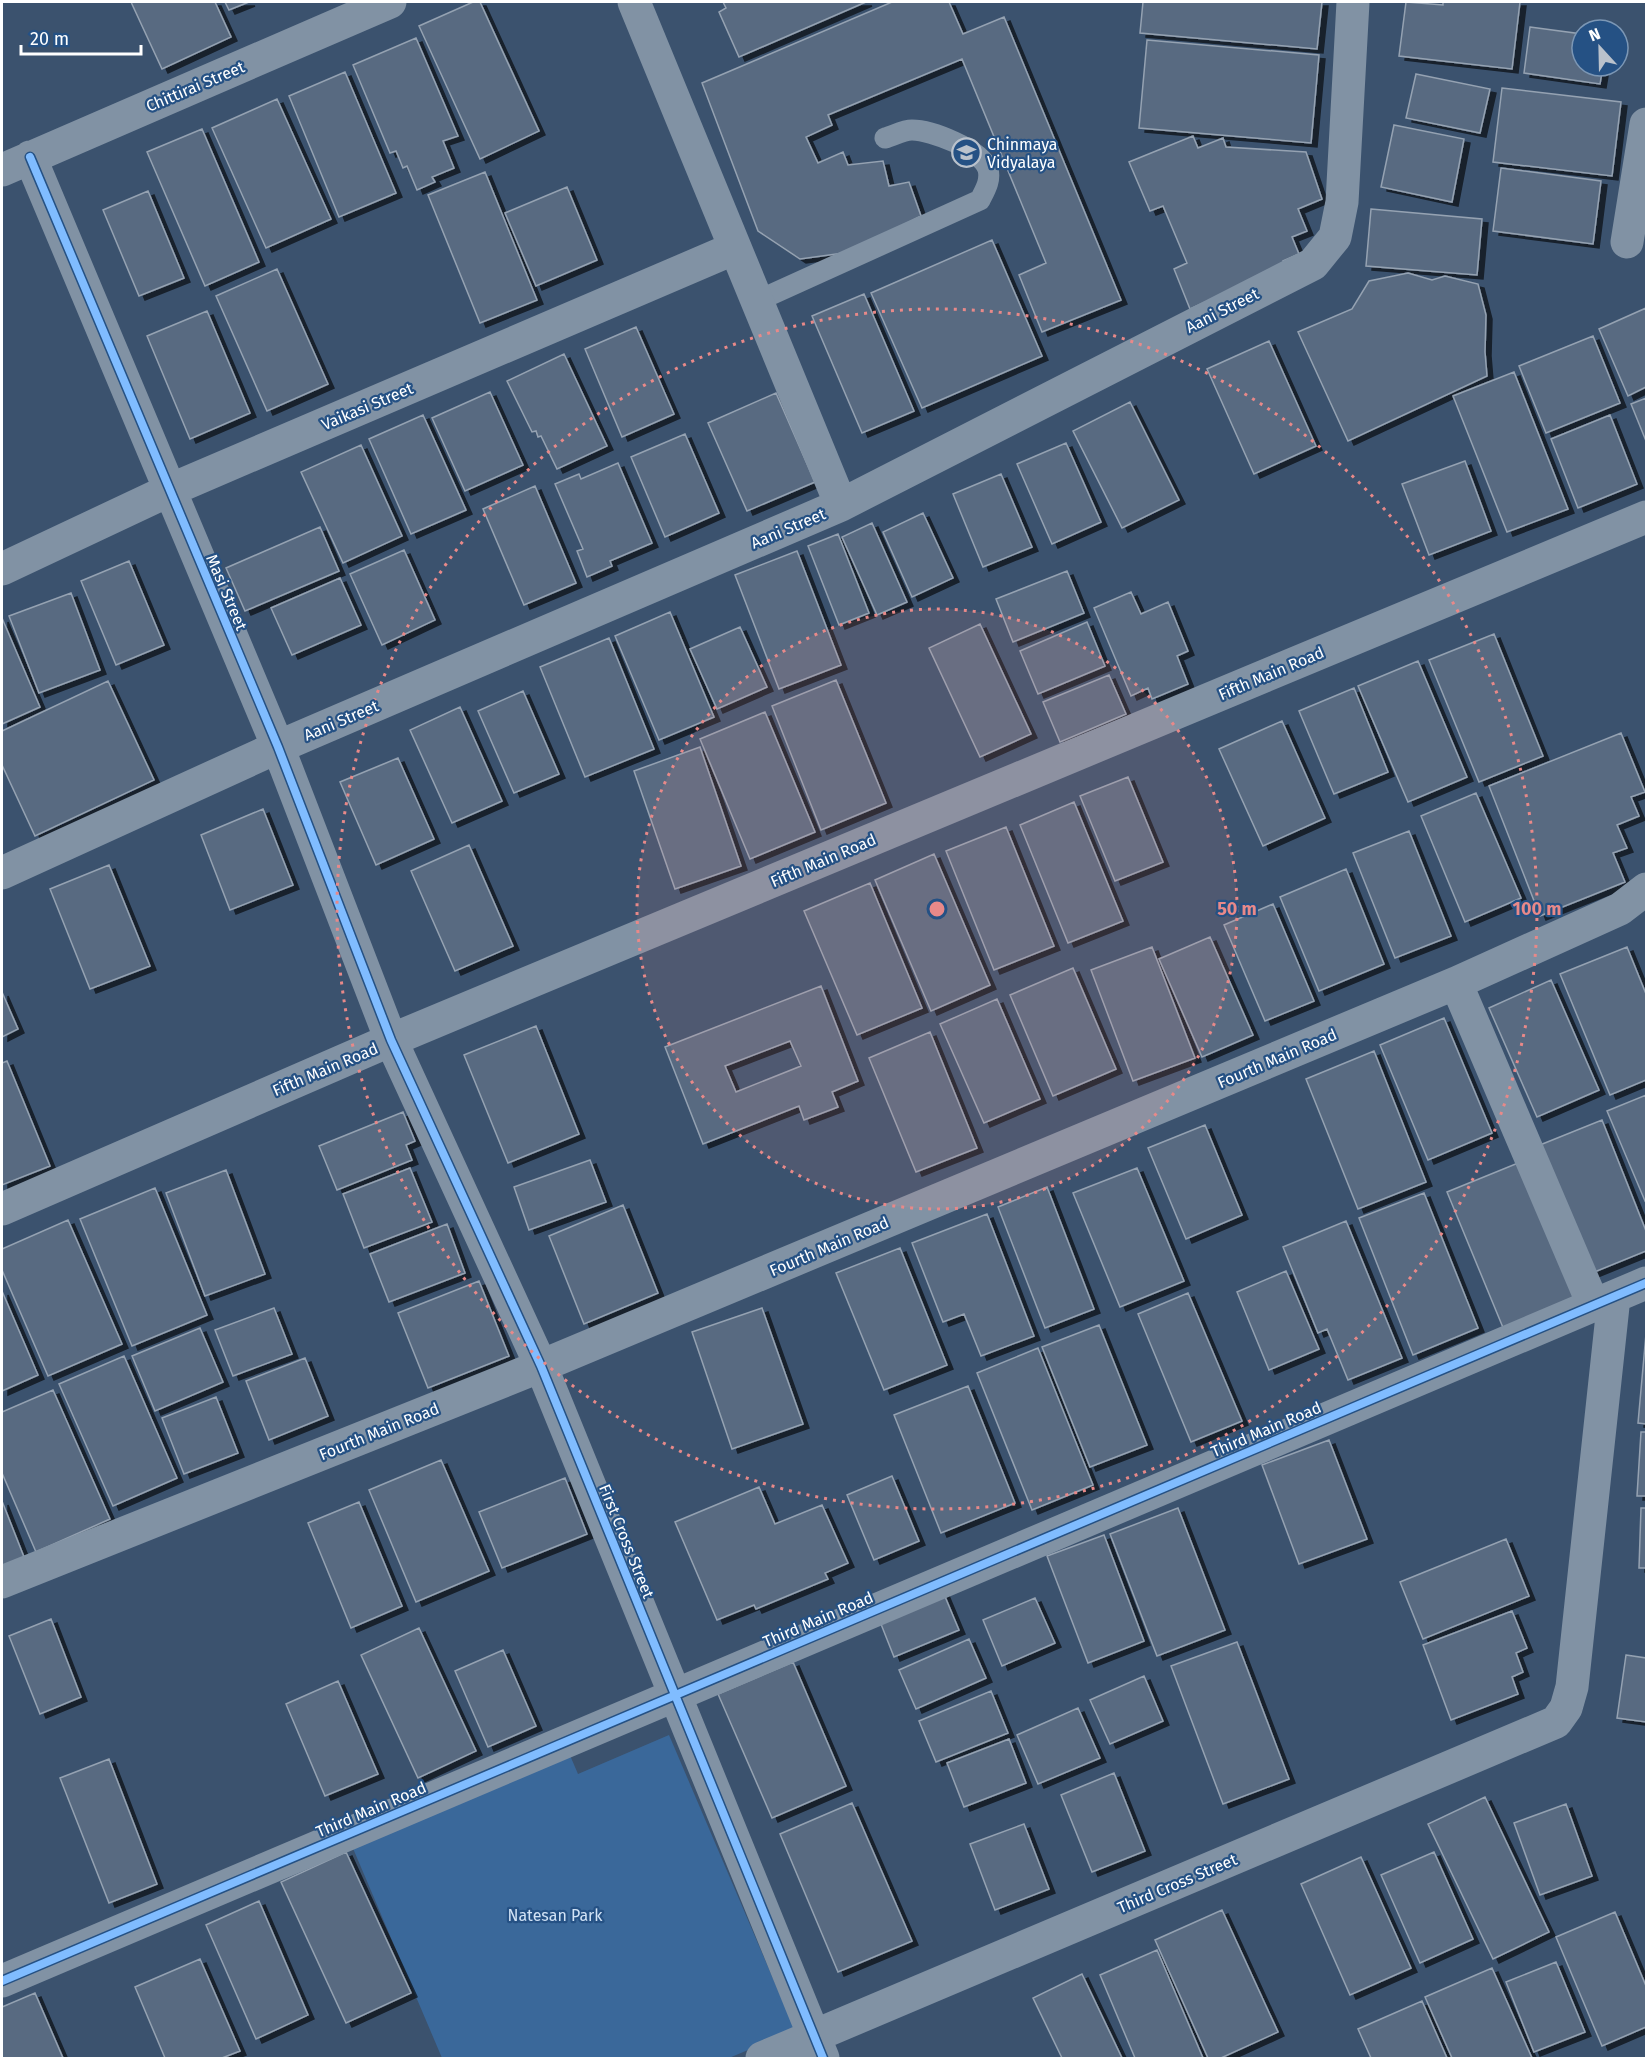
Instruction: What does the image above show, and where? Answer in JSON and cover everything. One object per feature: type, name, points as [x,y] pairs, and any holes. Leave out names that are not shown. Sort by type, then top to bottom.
[{"type":"street","name":"Chittirai Street","points":[[16,164],[390,2]]},
{"type":"street","points":[[634,2],[841,505]]},
{"type":"street","name":"Aani Street","points":[[2,873],[278,747],[841,505],[1313,264],[1335,237],[1342,201],[1353,2]]},
{"type":"street","points":[[1627,242],[1647,124]]},
{"type":"street","name":"Masi Street","points":[[16,164],[170,490],[278,747],[391,1040]]},
{"type":"street","name":"Vaikasi Street","points":[[2,569],[170,490],[735,249]]},
{"type":"street","name":"Fifth Main Road","points":[[2,1209],[391,1040],[1647,517]]},
{"type":"street","name":"Fourth Main Road","points":[[2,1582],[541,1366],[1456,983],[1620,909],[1647,889]]},
{"type":"street","points":[[1456,983],[1604,1301]]},
{"type":"street","name":"First Cross Street","points":[[391,1040],[541,1366],[818,2047]]},
{"type":"street","name":"Third Main Road","points":[[2,1981],[1647,1283]]},
{"type":"street","name":"Third Cross Street","points":[[762,2058],[818,2047],[1556,1722],[1566,1708],[1572,1687],[1604,1301]]},
{"type":"lane","points":[[757,301],[980,200],[989,183],[988,169],[979,156],[938,135],[911,130],[885,138]]},
{"type":"green space","name":"Natesan Park","points":[[669,1735],[795,2030],[729,2058],[442,2058],[352,1846],[569,1753],[578,1774]]},
{"type":"building","points":[[131,2],[215,2],[231,37],[162,69]]},
{"type":"building","points":[[225,2],[249,2],[229,10]]},
{"type":"building","points":[[473,2],[480,2],[539,131],[480,159],[419,26]]},
{"type":"building","points":[[723,2],[866,2],[739,57],[719,12],[726,8]]},
{"type":"building","points":[[892,2],[949,2],[963,34],[1004,17],[1121,300],[1042,332],[1019,275],[1046,263],[962,59],[828,115],[832,125],[806,137],[818,163],[843,152],[848,165],[883,161],[889,186],[909,182],[921,216],[851,252],[800,259],[758,231],[702,83]]},
{"type":"building","points":[[1143,2],[1322,2],[1317,49],[1140,33]]},
{"type":"building","points":[[1406,2],[1443,5],[1443,2],[1520,2],[1512,69],[1399,56]]},
{"type":"building","points":[[1530,27],[1570,32],[1570,78],[1601,78],[1600,84],[1524,73]]},
{"type":"building","points":[[416,38],[458,136],[443,141],[454,168],[432,177],[435,182],[417,190],[407,166],[403,168],[396,151],[390,153],[353,65]]},
{"type":"building","points":[[1147,40],[1319,55],[1311,143],[1139,128]]},
{"type":"building","points":[[345,72],[396,193],[339,217],[289,96]]},
{"type":"building","points":[[1416,74],[1490,89],[1480,133],[1406,118]]},
{"type":"building","points":[[1502,88],[1621,102],[1612,176],[1493,162]]},
{"type":"building","points":[[277,99],[331,219],[266,248],[212,128]]},
{"type":"building","points":[[1394,125],[1464,139],[1452,202],[1381,187]]},
{"type":"building","points":[[202,129],[259,262],[205,286],[147,152]]},
{"type":"building","points":[[1193,136],[1198,148],[1223,138],[1226,147],[1306,152],[1322,199],[1298,209],[1307,231],[1292,237],[1299,254],[1283,261],[1285,266],[1190,309],[1174,269],[1187,263],[1163,206],[1150,211],[1129,162]]},
{"type":"building","points":[[1501,168],[1601,181],[1593,244],[1493,231]]},
{"type":"building","points":[[485,172],[537,300],[480,323],[428,195]]},
{"type":"building","points":[[567,187],[597,260],[536,286],[505,213]]},
{"type":"building","points":[[148,191],[184,278],[139,296],[103,210]]},
{"type":"building","points":[[1371,209],[1482,219],[1477,275],[1366,266]]},
{"type":"building","points":[[992,240],[1042,356],[922,408],[871,293]]},
{"type":"building","points":[[277,269],[328,384],[267,411],[216,296]]},
{"type":"building","points":[[1408,273],[1432,280],[1445,276],[1478,284],[1486,315],[1487,376],[1348,441],[1298,332],[1352,309],[1369,281]]},
{"type":"building","points":[[864,294],[914,411],[862,433],[812,316]]},
{"type":"building","points":[[1646,308],[1646,387],[1628,396],[1599,329]]},
{"type":"building","points":[[207,311],[250,413],[190,439],[147,336]]},
{"type":"building","points":[[636,327],[674,414],[622,437],[585,349]]},
{"type":"building","points":[[1593,336],[1620,403],[1546,433],[1519,366]]},
{"type":"building","points":[[1269,341],[1316,446],[1254,474],[1207,369]]},
{"type":"building","points":[[564,354],[607,446],[557,469],[541,436],[538,437],[536,431],[532,432],[507,381]]},
{"type":"building","points":[[1514,372],[1568,509],[1507,532],[1453,396]]},
{"type":"building","points":[[490,392],[523,465],[465,491],[432,418]]},
{"type":"building","points":[[776,393],[815,482],[747,511],[708,423]]},
{"type":"building","points":[[1646,398],[1646,441],[1631,404]]},
{"type":"building","points":[[1130,402],[1179,500],[1122,528],[1073,431]]},
{"type":"building","points":[[423,415],[466,510],[411,534],[369,439]]},
{"type":"building","points":[[1610,415],[1637,484],[1578,508],[1551,439]]},
{"type":"building","points":[[685,434],[719,513],[665,537],[631,457]]},
{"type":"building","points":[[1066,443],[1101,522],[1052,544],[1017,464]]},
{"type":"building","points":[[361,445],[402,536],[343,563],[301,472]]},
{"type":"building","points":[[1465,461],[1491,531],[1429,555],[1402,484]]},
{"type":"building","points":[[618,463],[652,543],[610,561],[612,566],[587,577],[577,551],[583,549],[555,484],[579,474],[581,479]]},
{"type":"building","points":[[1001,474],[1032,547],[983,567],[953,494]]},
{"type":"building","points":[[535,486],[576,583],[524,605],[483,509]]},
{"type":"building","points":[[923,513],[953,578],[912,597],[883,532]]},
{"type":"building","points":[[872,523],[907,602],[877,615],[842,537]]},
{"type":"building","points":[[320,527],[339,571],[245,611],[226,568]]},
{"type":"building","points":[[838,534],[869,613],[839,625],[808,546]]},
{"type":"building","points":[[404,550],[435,620],[382,645],[350,574]]},
{"type":"building","points":[[797,551],[841,665],[779,689],[735,575]]},
{"type":"building","points":[[129,561],[164,645],[116,665],[81,581]]},
{"type":"building","points":[[1067,571],[1084,613],[1013,642],[996,599]]},
{"type":"building","points":[[340,578],[361,625],[292,655],[271,608]]},
{"type":"building","points":[[1131,592],[1141,614],[1168,602],[1188,651],[1177,656],[1188,684],[1152,699],[1148,688],[1131,696],[1094,608]]},
{"type":"building","points":[[71,593],[100,670],[39,693],[9,616]]},
{"type":"building","points":[[670,612],[714,717],[659,740],[615,636]]},
{"type":"building","points":[[2,618],[40,707],[2,724]]},
{"type":"building","points":[[1087,622],[1105,666],[1038,694],[1020,651]]},
{"type":"building","points":[[980,624],[1031,734],[980,757],[929,648]]},
{"type":"building","points":[[740,627],[767,687],[717,709],[690,649]]},
{"type":"building","points":[[1494,634],[1543,756],[1479,782],[1429,660]]},
{"type":"building","points":[[609,638],[654,749],[585,777],[540,667]]},
{"type":"building","points":[[1418,661],[1467,777],[1408,802],[1358,686]]},
{"type":"building","points":[[1109,675],[1126,714],[1060,742],[1043,702]]},
{"type":"building","points":[[836,680],[886,803],[821,830],[772,706]]},
{"type":"building","points":[[108,681],[154,780],[35,836],[2,765],[2,731]]},
{"type":"building","points":[[1354,688],[1388,772],[1334,794],[1299,711]]},
{"type":"building","points":[[523,691],[559,774],[514,793],[478,711]]},
{"type":"building","points":[[460,707],[502,801],[452,823],[410,730]]},
{"type":"building","points":[[765,712],[815,832],[750,859],[700,739]]},
{"type":"building","points":[[1282,721],[1325,818],[1263,846],[1219,749]]},
{"type":"building","points":[[1621,733],[1645,792],[1631,797],[1639,816],[1617,825],[1627,848],[1613,853],[1625,882],[1540,916],[1489,786]]},
{"type":"building","points":[[700,747],[741,866],[675,889],[634,771]]},
{"type":"building","points":[[398,758],[434,839],[376,865],[340,782]]},
{"type":"building","points":[[1128,777],[1163,862],[1115,881],[1080,796]]},
{"type":"building","points":[[1476,793],[1521,898],[1465,922],[1421,816]]},
{"type":"building","points":[[1074,802],[1123,921],[1068,943],[1020,825]]},
{"type":"building","points":[[263,809],[293,885],[230,910],[201,835]]},
{"type":"building","points":[[1006,827],[1054,946],[994,970],[946,851]]},
{"type":"building","points":[[1409,831],[1451,936],[1395,958],[1353,853]]},
{"type":"building","points":[[469,845],[513,946],[455,971],[411,871]]},
{"type":"building","points":[[934,854],[990,985],[931,1011],[875,880]]},
{"type":"building","points":[[109,865],[150,966],[90,989],[50,889]]},
{"type":"building","points":[[1346,869],[1384,964],[1319,991],[1280,897]]},
{"type":"building","points":[[870,883],[922,1008],[857,1035],[804,911]]},
{"type":"building","points":[[1273,904],[1314,1001],[1265,1021],[1224,925]]},
{"type":"building","points":[[1210,937],[1253,1035],[1202,1057],[1159,959]]},
{"type":"building","points":[[1152,947],[1195,1058],[1133,1081],[1091,970]]},
{"type":"building","points":[[1627,947],[1646,994],[1646,1080],[1610,1095],[1560,974]]},
{"type":"building","points":[[1073,968],[1116,1069],[1053,1096],[1010,995]]},
{"type":"building","points":[[1551,980],[1599,1090],[1537,1117],[1489,1008]]},
{"type":"building","points":[[821,986],[858,1081],[832,1092],[838,1107],[804,1120],[799,1106],[703,1144],[665,1047]],"holes":[[[790,1041],[801,1066],[736,1092],[725,1066]]]},
{"type":"building","points":[[2,992],[18,1029],[2,1037]]},
{"type":"building","points":[[997,999],[1040,1099],[984,1123],[940,1024]]},
{"type":"building","points":[[1444,1018],[1492,1133],[1428,1160],[1380,1045]]},
{"type":"building","points":[[536,1026],[579,1134],[508,1163],[464,1055]]},
{"type":"building","points":[[930,1032],[977,1148],[916,1172],[869,1058]]},
{"type":"building","points":[[1374,1051],[1426,1182],[1358,1209],[1306,1079]]},
{"type":"building","points":[[7,1061],[50,1166],[2,1185],[2,1063]]},
{"type":"building","points":[[1646,1095],[1646,1200],[1645,1201],[1607,1111]]},
{"type":"building","points":[[403,1112],[415,1141],[406,1145],[412,1160],[337,1190],[319,1146]]},
{"type":"building","points":[[1602,1120],[1646,1231],[1646,1251],[1587,1275],[1535,1147]]},
{"type":"building","points":[[1205,1125],[1242,1215],[1186,1239],[1148,1148]]},
{"type":"building","points":[[590,1160],[606,1202],[529,1230],[514,1187]]},
{"type":"building","points":[[1523,1161],[1580,1298],[1504,1330],[1447,1192]]},
{"type":"building","points":[[410,1168],[432,1222],[364,1248],[343,1194]]},
{"type":"building","points":[[1137,1168],[1184,1281],[1120,1307],[1073,1193]]},
{"type":"building","points":[[226,1170],[265,1274],[205,1296],[166,1193]]},
{"type":"building","points":[[1047,1187],[1094,1309],[1045,1328],[998,1207]]},
{"type":"building","points":[[155,1188],[207,1315],[132,1346],[80,1219]]},
{"type":"building","points":[[1424,1193],[1478,1328],[1413,1355],[1359,1218]]},
{"type":"building","points":[[623,1205],[658,1293],[584,1324],[549,1236]]},
{"type":"building","points":[[987,1214],[1034,1336],[981,1356],[964,1314],[943,1322],[912,1243]]},
{"type":"building","points":[[68,1220],[122,1344],[48,1376],[2,1270],[2,1249]]},
{"type":"building","points":[[1346,1221],[1402,1358],[1348,1380],[1327,1329],[1318,1333],[1283,1247]]},
{"type":"building","points":[[447,1224],[465,1273],[389,1302],[370,1254]]},
{"type":"building","points":[[900,1248],[947,1365],[884,1390],[836,1273]]},
{"type":"building","points":[[1286,1271],[1319,1349],[1269,1370],[1237,1292]]},
{"type":"building","points":[[479,1281],[509,1356],[428,1388],[398,1313]]},
{"type":"building","points":[[2,1291],[38,1375],[2,1391]]},
{"type":"building","points":[[1188,1293],[1242,1421],[1191,1442],[1138,1314]]},
{"type":"building","points":[[274,1308],[292,1354],[233,1376],[215,1330]]},
{"type":"building","points":[[762,1308],[803,1424],[732,1449],[692,1332]]},
{"type":"building","points":[[1099,1325],[1147,1445],[1090,1467],[1042,1347]]},
{"type":"building","points":[[200,1328],[223,1382],[155,1411],[132,1356]]},
{"type":"building","points":[[1646,1334],[1646,1424],[1638,1423]]},
{"type":"building","points":[[1038,1348],[1093,1485],[1032,1510],[977,1373]]},
{"type":"building","points":[[124,1356],[177,1478],[113,1506],[59,1384]]},
{"type":"building","points":[[305,1358],[328,1416],[269,1440],[246,1381]]},
{"type":"building","points":[[968,1386],[1015,1503],[941,1533],[894,1415]]},
{"type":"building","points":[[53,1390],[110,1519],[36,1552],[2,1473],[2,1412]]},
{"type":"building","points":[[216,1397],[238,1453],[184,1474],[162,1418]]},
{"type":"building","points":[[1641,1432],[1646,1432],[1646,1496],[1637,1496]]},
{"type":"building","points":[[1329,1440],[1367,1539],[1299,1564],[1262,1465]]},
{"type":"building","points":[[441,1460],[489,1571],[416,1602],[369,1490]]},
{"type":"building","points":[[892,1476],[919,1541],[874,1560],[847,1495]]},
{"type":"building","points":[[565,1478],[587,1534],[502,1568],[479,1512]]},
{"type":"building","points":[[759,1487],[775,1524],[822,1505],[848,1563],[825,1573],[828,1579],[756,1609],[754,1605],[717,1620],[675,1522]]},
{"type":"building","points":[[2,1501],[26,1562],[2,1572]]},
{"type":"building","points":[[359,1502],[402,1606],[351,1628],[308,1523]]},
{"type":"building","points":[[1178,1508],[1225,1630],[1157,1656],[1110,1534]]},
{"type":"building","points":[[1641,1508],[1646,1508],[1646,1568],[1639,1568]]},
{"type":"building","points":[[1104,1535],[1144,1641],[1088,1663],[1047,1556]]},
{"type":"building","points":[[1506,1539],[1529,1596],[1423,1639],[1400,1582]]},
{"type":"building","points":[[941,1587],[959,1630],[894,1657],[877,1614]]},
{"type":"building","points":[[1035,1598],[1055,1643],[1002,1666],[983,1620]]},
{"type":"building","points":[[1512,1611],[1527,1648],[1516,1653],[1523,1672],[1512,1677],[1518,1694],[1451,1720],[1423,1645]]},
{"type":"building","points":[[51,1619],[81,1697],[40,1714],[9,1636]]},
{"type":"building","points":[[419,1628],[476,1751],[418,1778],[361,1655]]},
{"type":"building","points":[[969,1639],[986,1678],[916,1709],[899,1670]]},
{"type":"building","points":[[1237,1642],[1289,1779],[1223,1804],[1171,1666]]},
{"type":"building","points":[[503,1650],[536,1726],[488,1747],[455,1671]]},
{"type":"building","points":[[1626,1655],[1646,1658],[1646,1722],[1617,1718]]},
{"type":"building","points":[[793,1662],[846,1786],[772,1818],[718,1694]]},
{"type":"building","points":[[1144,1676],[1163,1721],[1110,1744],[1090,1700]]},
{"type":"building","points":[[338,1681],[378,1774],[325,1796],[286,1704]]},
{"type":"building","points":[[991,1691],[1008,1733],[936,1762],[919,1721]]},
{"type":"building","points":[[1078,1708],[1100,1758],[1038,1784],[1017,1735]]},
{"type":"building","points":[[1009,1739],[1026,1783],[964,1807],[947,1763]]},
{"type":"building","points":[[109,1759],[157,1884],[109,1903],[60,1778]]},
{"type":"building","points":[[1114,1773],[1145,1851],[1092,1872],[1061,1795]]},
{"type":"building","points":[[1485,1797],[1549,1932],[1493,1959],[1428,1824]]},
{"type":"building","points":[[852,1803],[912,1941],[838,1972],[780,1834]]},
{"type":"building","points":[[1566,1804],[1592,1876],[1540,1895],[1514,1823]]},
{"type":"building","points":[[1024,1824],[1049,1889],[995,1910],[970,1844]]},
{"type":"building","points":[[346,1852],[411,1993],[346,2023],[281,1882]]},
{"type":"building","points":[[1434,1852],[1473,1939],[1420,1963],[1381,1875]]},
{"type":"building","points":[[1361,1857],[1411,1968],[1350,1995],[1301,1884]]},
{"type":"building","points":[[259,1901],[308,2015],[256,2039],[206,1925]]},
{"type":"building","points":[[1222,1910],[1278,2032],[1221,2058],[1208,2058],[1155,1940]]},
{"type":"building","points":[[1615,1912],[1646,1986],[1646,2027],[1602,2046],[1556,1937]]},
{"type":"building","points":[[1157,1950],[1203,2058],[1135,2058],[1100,1975]]},
{"type":"building","points":[[200,1959],[240,2051],[222,2058],[165,2058],[135,1987]]},
{"type":"building","points":[[1556,1962],[1585,2032],[1534,2052],[1506,1982]]},
{"type":"building","points":[[1492,1968],[1532,2058],[1452,2058],[1425,1997]]},
{"type":"building","points":[[1082,1974],[1122,2058],[1062,2058],[1033,1998]]},
{"type":"building","points":[[35,1993],[63,2058],[2,2058],[2,2007]]},
{"type":"building","points":[[1422,2001],[1447,2058],[1371,2058],[1358,2029]]},
{"type":"cycle path","points":[[30,157],[278,747],[391,1040],[541,1366],[823,2058]]},
{"type":"cycle path","points":[[2,1981],[1646,1283]]},
{"type":"place","name":"Chinmaya Vidyalaya","points":[[966,153]]}]
